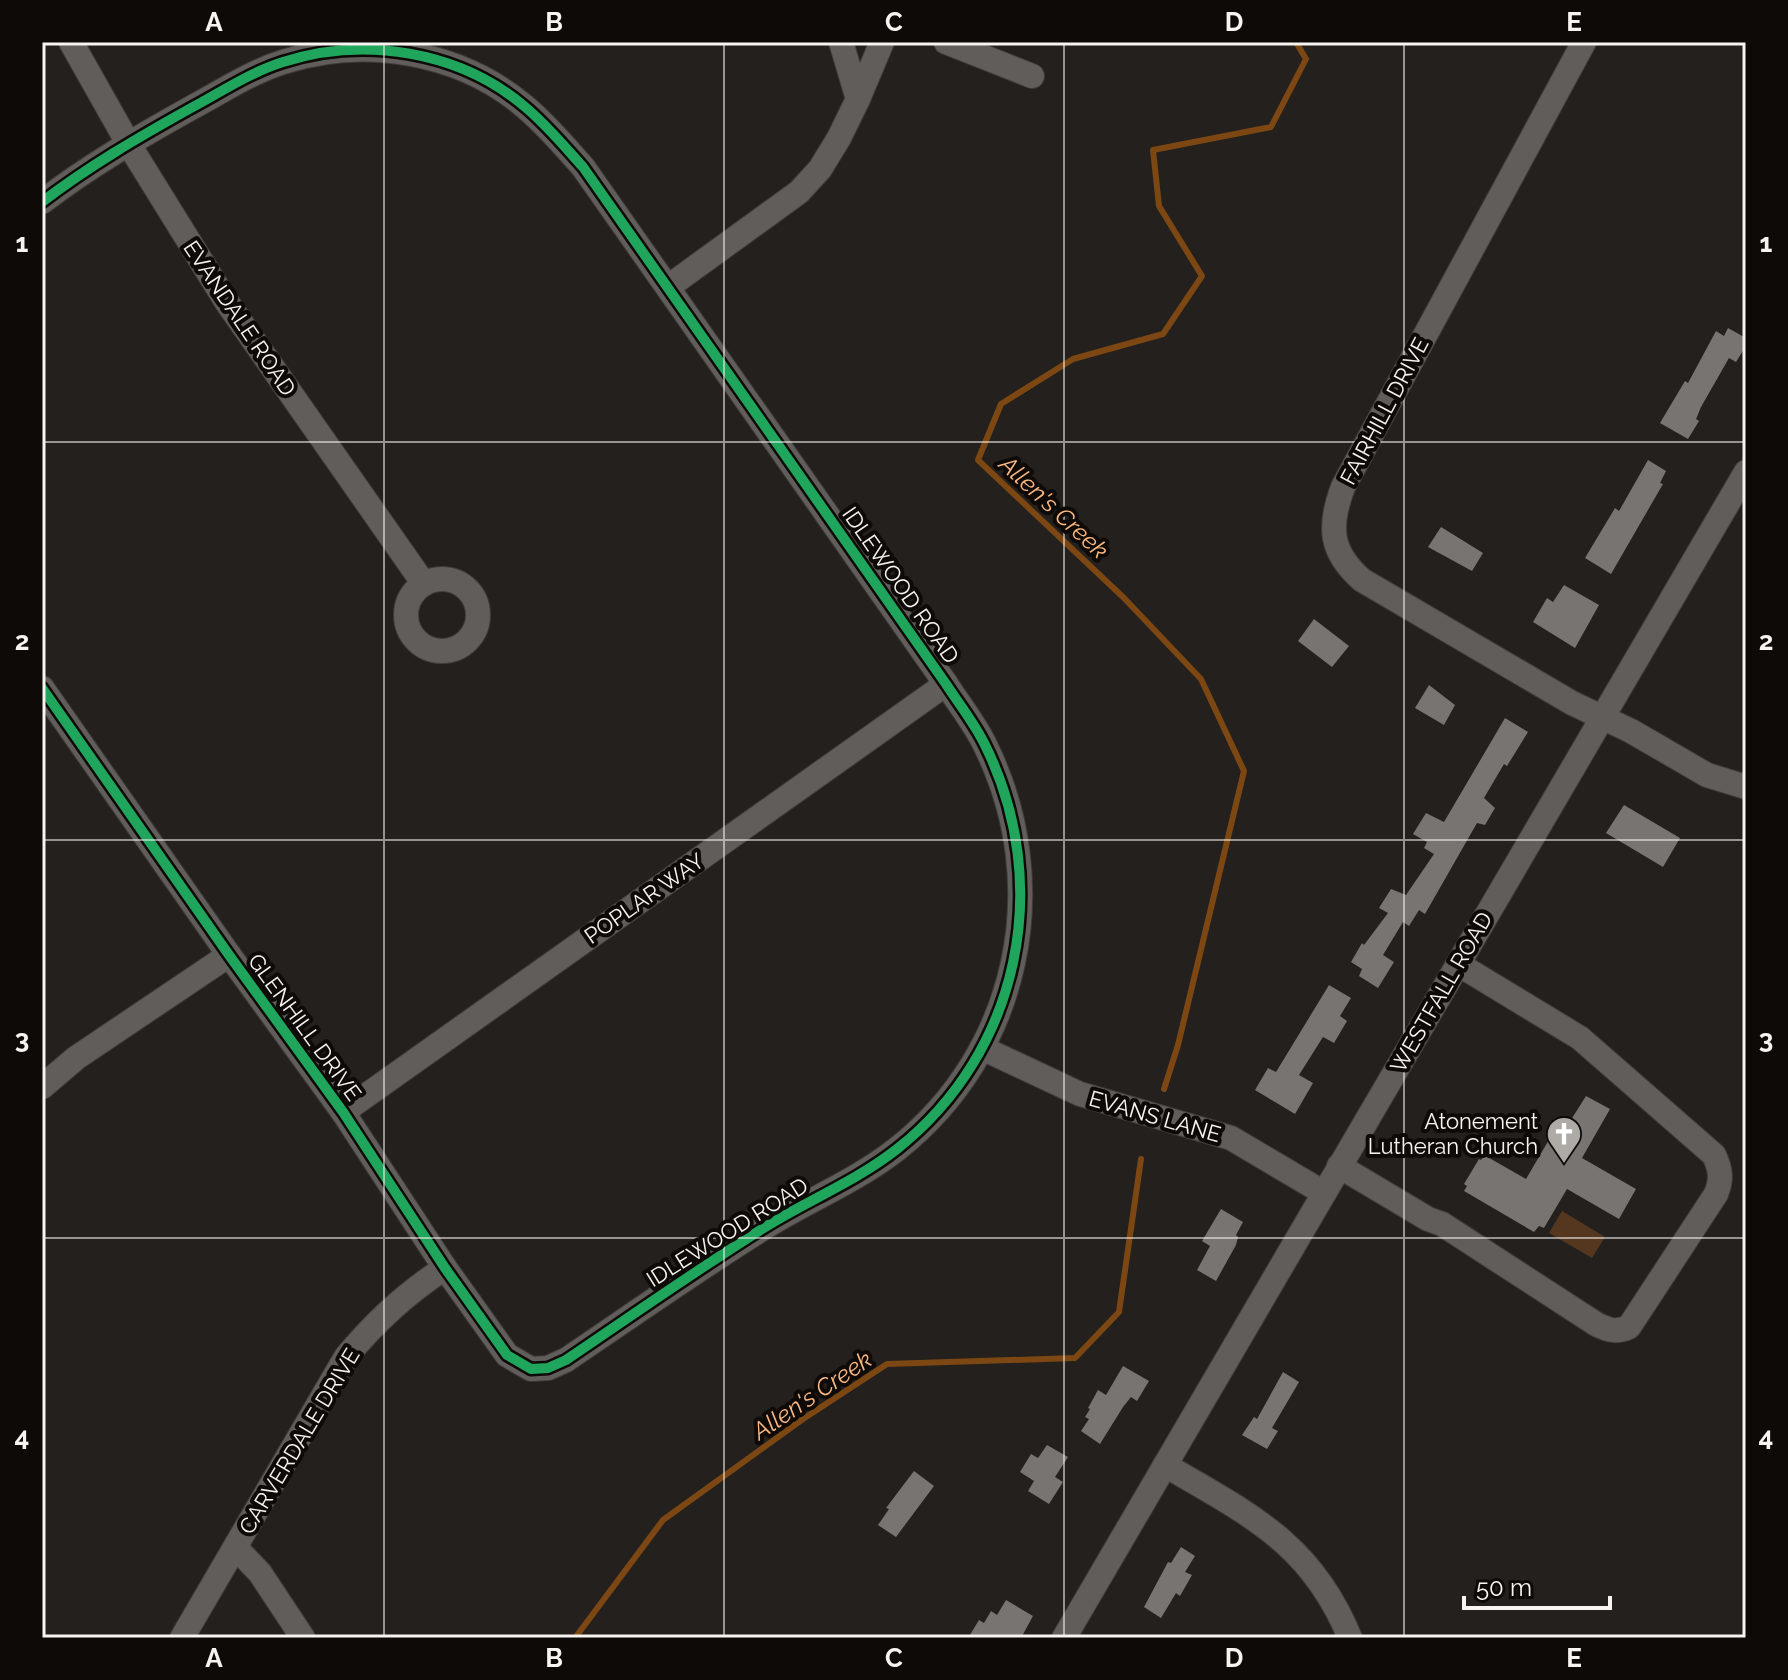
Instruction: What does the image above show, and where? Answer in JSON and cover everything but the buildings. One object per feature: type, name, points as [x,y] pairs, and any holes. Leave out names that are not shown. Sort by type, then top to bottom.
[{"type":"street","name":"EVANDALE ROAD","points":[[71,42],[128,143],[226,301],[424,584]]},
{"type":"street","points":[[841,42],[858,99]]},
{"type":"street","points":[[668,287],[799,192],[820,169],[839,138],[882,42]]},
{"type":"street","points":[[946,42],[1032,76]]},
{"type":"street","name":"FAIRHILL DRIVE","points":[[1584,42],[1343,487],[1333,527],[1339,556],[1362,580],[1572,703],[1707,775],[1746,787]]},
{"type":"street","name":"IDLEWOOD ROAD","points":[[128,143],[267,67],[315,54],[376,46],[454,65],[499,88],[522,104],[544,123],[583,167],[946,684],[985,744],[1007,800],[1021,868],[1022,901],[1009,981],[982,1048],[945,1101],[898,1148],[840,1187],[767,1225],[566,1360],[548,1368]]},
{"type":"street","points":[[42,202],[128,143]]},
{"type":"street","name":"WESTFALL ROAD","points":[[1064,1638],[1746,472]]},
{"type":"street","name":"POPLAR WAY","points":[[343,1112],[946,684]]},
{"type":"street","name":"GLENHILL DRIVE","points":[[42,688],[343,1112],[445,1268],[507,1355],[524,1366],[548,1368]]},
{"type":"street","points":[[42,1087],[76,1058],[229,955]]},
{"type":"street","points":[[1339,1166],[1428,1219],[1442,1224],[1609,1330],[1620,1331],[1629,1327],[1716,1194],[1722,1181],[1714,1155],[1580,1038],[1458,964]]},
{"type":"street","name":"EVANS LANE","points":[[982,1048],[1080,1094],[1231,1138],[1324,1193]]},
{"type":"street","name":"CARVERDALE DRIVE","points":[[182,1638],[346,1357],[391,1308],[445,1268]]},
{"type":"street","points":[[1165,1465],[1262,1522],[1289,1545],[1326,1592],[1350,1638]]},
{"type":"street","points":[[236,1548],[260,1573],[303,1638]]},
{"type":"shaded area","points":[[1562,1211],[1605,1237],[1592,1258],[1549,1233]]},
{"type":"waterway","name":"Allen's Creek","points":[[1164,1089],[1178,1045],[1244,771],[1201,679],[1124,598],[978,460],[1001,404],[1073,359],[1163,334],[1202,276],[1159,206],[1153,150],[1271,127],[1306,59],[1296,42]]},
{"type":"waterway","name":"Allen's Creek","points":[[575,1638],[663,1520],[803,1419],[887,1364],[1075,1358],[1119,1312],[1141,1159]]},
{"type":"cycle path","points":[[42,202],[115,152],[236,83],[271,66],[314,54],[378,50],[441,61],[498,87],[524,106],[583,167],[981,737],[1006,798],[1018,853],[1020,908],[1013,963],[997,1015],[972,1064],[939,1109],[897,1149],[737,1245],[566,1360],[548,1368],[531,1369],[507,1355],[445,1268],[343,1112],[42,688]]},
{"type":"place","name":"Atonement Lutheran Church","points":[[1564,1165]]}]
